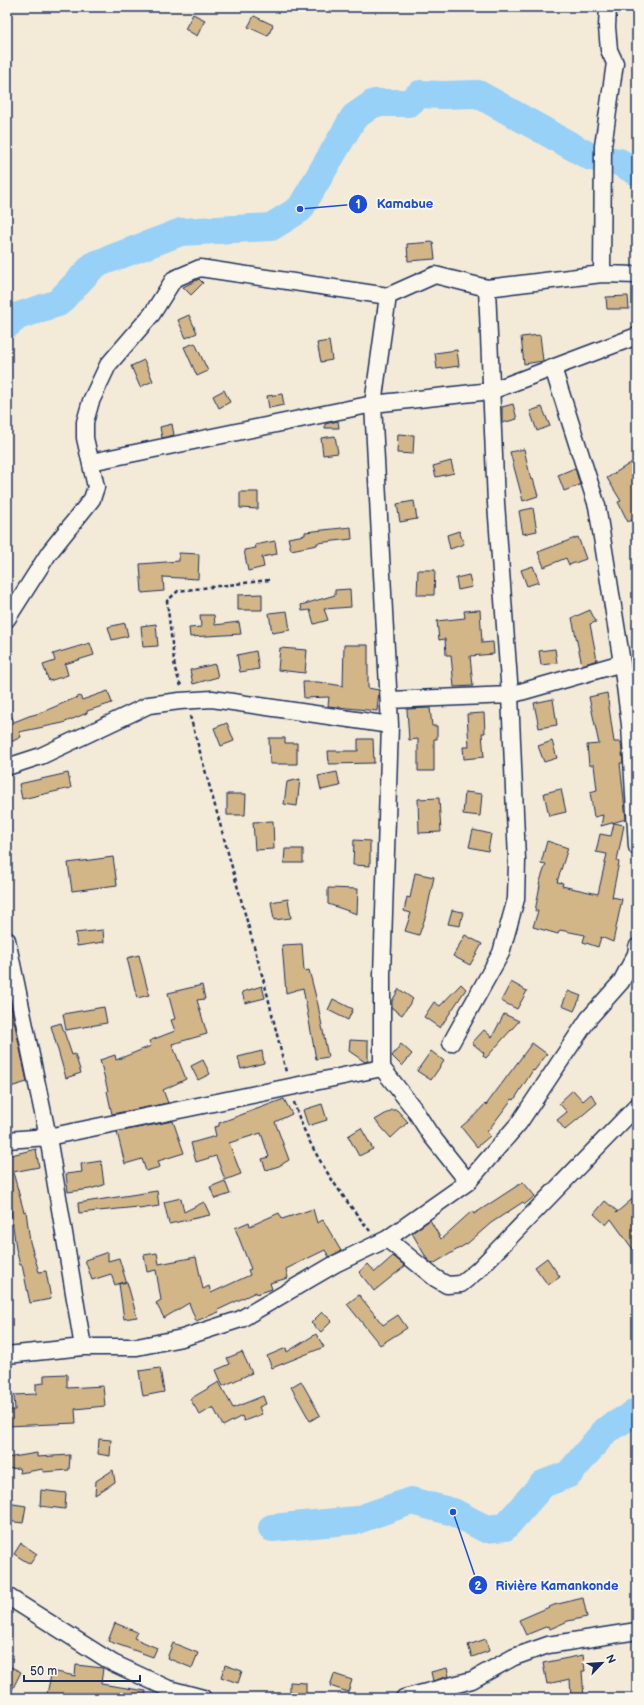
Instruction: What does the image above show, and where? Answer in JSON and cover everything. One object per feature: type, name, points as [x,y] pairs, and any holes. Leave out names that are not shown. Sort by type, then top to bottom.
[{"type":"street","points":[[602,274],[603,146],[615,63],[609,50],[607,27],[608,7]]},
{"type":"street","points":[[7,619],[49,553],[92,499],[96,487],[85,438],[85,422],[91,401],[108,365],[152,314],[174,279],[200,268],[388,296],[435,276],[487,288],[602,274],[637,275]]},
{"type":"street","points":[[451,1043],[501,953],[516,899],[517,860],[510,695],[496,503],[487,288]]},
{"type":"street","points":[[388,296],[373,404],[390,726],[382,975],[382,1068],[414,1109],[430,1134],[468,1182]]},
{"type":"street","points":[[91,462],[373,404],[491,391],[637,336]]},
{"type":"street","points":[[553,368],[597,506],[633,725],[637,847]]},
{"type":"street","points":[[389,700],[510,695],[622,663]]},
{"type":"street","points":[[7,767],[41,756],[149,705],[186,701],[212,699],[390,726]]},
{"type":"street","points":[[7,940],[48,1137],[83,1348]]},
{"type":"street","points":[[7,1355],[83,1348],[137,1347],[182,1338],[241,1319],[335,1264],[383,1241],[468,1182],[519,1123],[589,1018],[621,982],[636,954],[637,947]]},
{"type":"street","points":[[7,1140],[48,1137],[382,1068]]},
{"type":"street","points":[[383,1241],[447,1285],[460,1284],[478,1270],[637,1106]]},
{"type":"street","points":[[7,1596],[113,1663],[169,1689],[203,1698]]},
{"type":"street","points":[[404,1698],[472,1680],[514,1657],[548,1645],[637,1631]]},
{"type":"path","points":[[269,580],[178,591],[167,601],[175,669],[186,701],[267,993],[289,1087],[299,1121],[320,1160],[354,1212],[383,1241]]},
{"type":"building","points":[[193,14],[205,20],[197,36],[185,29]]},
{"type":"building","points":[[254,16],[273,25],[268,36],[248,27]]},
{"type":"building","points":[[433,242],[435,259],[408,261],[407,244]]},
{"type":"building","points":[[199,279],[203,283],[191,295],[183,287]]},
{"type":"building","points":[[628,296],[629,309],[607,309],[606,297]]},
{"type":"building","points":[[189,315],[197,333],[186,338],[178,320]]},
{"type":"building","points":[[540,335],[543,361],[524,364],[521,337]]},
{"type":"building","points":[[329,341],[332,360],[321,362],[317,343]]},
{"type":"building","points":[[195,343],[208,371],[197,376],[184,347]]},
{"type":"building","points":[[457,350],[459,366],[437,369],[435,353]]},
{"type":"building","points":[[144,360],[153,381],[140,387],[131,366]]},
{"type":"building","points":[[224,390],[230,402],[219,408],[213,396]]},
{"type":"building","points":[[282,394],[284,405],[269,408],[267,396]]},
{"type":"building","points":[[513,404],[517,419],[502,423],[502,407]]},
{"type":"building","points":[[542,407],[550,426],[537,431],[530,411]]},
{"type":"building","points":[[338,421],[339,428],[325,428],[325,424]]},
{"type":"building","points":[[172,424],[174,435],[162,438],[160,427]]},
{"type":"building","points":[[398,434],[414,435],[413,454],[397,453]]},
{"type":"building","points":[[335,436],[338,453],[323,455],[321,438]]},
{"type":"building","points":[[524,449],[531,480],[533,479],[538,496],[523,501],[510,452]]},
{"type":"building","points":[[637,459],[637,517],[628,522],[618,502],[621,501],[607,478]]},
{"type":"building","points":[[451,461],[454,473],[436,477],[433,466]]},
{"type":"building","points":[[575,468],[580,485],[564,491],[558,475]]},
{"type":"building","points":[[240,492],[258,492],[258,509],[240,508]]},
{"type":"building","points":[[414,501],[417,519],[400,522],[397,504]]},
{"type":"building","points":[[533,508],[537,531],[523,534],[519,511]]},
{"type":"building","points":[[351,527],[352,539],[317,543],[317,545],[291,550],[288,538],[305,535],[305,532]]},
{"type":"building","points":[[459,531],[464,544],[450,549],[447,535]]},
{"type":"building","points":[[578,537],[586,559],[569,565],[566,558],[544,567],[538,552]]},
{"type":"building","points":[[275,541],[277,554],[262,557],[264,567],[248,571],[244,550],[256,548],[255,545]]},
{"type":"building","points":[[179,553],[199,554],[198,579],[163,577],[164,591],[142,593],[140,564],[179,561]]},
{"type":"building","points":[[533,566],[539,582],[527,586],[521,570]]},
{"type":"building","points":[[418,570],[435,570],[434,595],[417,595]]},
{"type":"building","points":[[469,575],[472,587],[458,590],[456,578]]},
{"type":"building","points":[[350,589],[351,607],[324,609],[328,620],[314,624],[310,610],[302,611],[301,605],[335,595],[335,590]]},
{"type":"building","points":[[262,594],[262,610],[238,610],[238,595]]},
{"type":"building","points":[[480,610],[482,643],[493,642],[494,654],[470,656],[473,686],[454,687],[451,655],[446,655],[445,639],[439,640],[437,621],[465,618],[464,611]]},
{"type":"building","points":[[590,610],[596,622],[590,624],[597,660],[582,665],[572,618]]},
{"type":"building","points":[[287,611],[290,630],[272,633],[269,613]]},
{"type":"building","points":[[200,615],[214,615],[215,625],[239,622],[241,634],[190,637],[189,628],[201,627]]},
{"type":"building","points":[[125,623],[128,636],[112,640],[108,627]]},
{"type":"building","points":[[156,624],[158,646],[143,647],[141,626]]},
{"type":"building","points":[[90,643],[94,655],[65,664],[68,675],[49,681],[43,665],[55,661],[53,654]]},
{"type":"building","points":[[344,645],[368,645],[368,688],[379,690],[377,711],[328,706],[329,697],[304,698],[303,682],[318,682],[343,686]]},
{"type":"building","points":[[280,648],[307,650],[305,673],[278,670]]},
{"type":"building","points":[[555,649],[557,663],[541,665],[539,651]]},
{"type":"building","points":[[256,651],[259,669],[240,672],[237,655]]},
{"type":"building","points":[[215,664],[218,677],[193,684],[190,670]]},
{"type":"building","points":[[108,691],[112,703],[87,711],[87,713],[63,723],[19,732],[21,737],[7,744],[7,705],[14,722],[80,696],[82,700]]},
{"type":"building","points":[[607,693],[614,742],[621,742],[623,763],[620,763],[626,819],[601,826],[603,815],[594,817],[590,792],[597,790],[594,765],[589,765],[587,745],[599,744],[589,697]]},
{"type":"building","points":[[553,699],[557,725],[539,728],[534,703]]},
{"type":"building","points":[[430,708],[432,726],[437,726],[437,739],[434,739],[434,771],[418,771],[418,739],[409,740],[407,709]]},
{"type":"building","points":[[484,713],[485,733],[482,733],[484,757],[464,759],[463,747],[469,747],[467,714]]},
{"type":"building","points":[[227,723],[234,741],[221,746],[214,728]]},
{"type":"building","points":[[269,738],[285,738],[285,743],[297,743],[297,764],[270,764]]},
{"type":"building","points":[[358,739],[373,739],[374,763],[329,764],[328,751],[358,751]]},
{"type":"building","points":[[552,741],[557,758],[544,762],[538,746]]},
{"type":"building","points":[[337,772],[340,786],[321,790],[318,776]]},
{"type":"building","points":[[68,773],[71,788],[22,799],[19,784]]},
{"type":"building","points":[[300,779],[297,806],[284,804],[287,782]]},
{"type":"building","points":[[561,789],[566,812],[549,816],[544,793]]},
{"type":"building","points":[[465,792],[482,794],[480,816],[463,814]]},
{"type":"building","points":[[227,794],[246,794],[245,815],[227,815]]},
{"type":"building","points":[[439,798],[441,832],[419,833],[418,799]]},
{"type":"building","points":[[273,821],[274,849],[255,850],[253,822]]},
{"type":"building","points":[[614,823],[624,825],[612,897],[622,899],[613,942],[601,937],[598,947],[583,942],[585,935],[560,930],[558,934],[533,927],[538,911],[535,911],[539,884],[546,864],[541,863],[547,841],[568,848],[557,882],[563,883],[562,886],[598,894],[607,854],[596,852],[600,834],[611,836]]},
{"type":"building","points":[[473,830],[491,834],[488,851],[469,847]]},
{"type":"building","points":[[354,840],[370,841],[370,866],[353,865]]},
{"type":"building","points":[[285,849],[303,849],[303,863],[284,863]]},
{"type":"building","points":[[113,857],[117,885],[72,891],[68,863]]},
{"type":"building","points":[[415,873],[434,877],[426,915],[419,935],[405,931],[411,913],[404,911],[407,897],[410,898]]},
{"type":"building","points":[[328,888],[358,889],[357,914],[328,904]]},
{"type":"building","points":[[288,899],[291,918],[274,920],[271,902]]},
{"type":"building","points":[[452,910],[463,912],[460,926],[448,924]]},
{"type":"building","points":[[103,930],[104,942],[77,946],[75,933]]},
{"type":"building","points":[[465,935],[482,944],[470,965],[453,956]]},
{"type":"building","points":[[302,944],[304,971],[309,970],[318,1005],[328,1057],[316,1059],[303,988],[286,993],[282,945]]},
{"type":"building","points":[[139,955],[149,995],[137,998],[127,958]]},
{"type":"building","points":[[511,982],[527,991],[517,1009],[501,1001]]},
{"type":"building","points":[[461,984],[466,989],[440,1028],[424,1017],[434,1002],[440,1006]]},
{"type":"building","points":[[202,985],[205,999],[197,1000],[207,1034],[172,1044],[186,1079],[163,1090],[168,1103],[112,1114],[100,1060],[115,1055],[116,1060],[151,1046],[149,1041],[175,1031],[171,1020],[175,1019],[168,993]]},
{"type":"building","points":[[262,986],[265,998],[245,1003],[242,992]]},
{"type":"building","points":[[7,987],[27,1082],[7,1088]]},
{"type":"building","points":[[399,989],[413,999],[402,1015],[392,1008],[392,1001]]},
{"type":"building","points":[[568,991],[581,996],[574,1011],[562,1006]]},
{"type":"building","points":[[333,999],[353,1009],[348,1020],[328,1010]]},
{"type":"building","points":[[104,1007],[107,1023],[66,1030],[63,1014]]},
{"type":"building","points":[[504,1014],[519,1021],[486,1058],[483,1056],[484,1053],[472,1043],[484,1030],[492,1037]]},
{"type":"building","points":[[61,1023],[72,1055],[75,1054],[81,1073],[66,1078],[51,1026]]},
{"type":"building","points":[[350,1040],[368,1041],[368,1061],[365,1062],[349,1051]]},
{"type":"building","points":[[532,1043],[547,1054],[534,1071],[533,1070],[514,1100],[512,1099],[487,1132],[490,1136],[477,1147],[461,1127],[485,1104],[486,1105]]},
{"type":"building","points":[[401,1044],[412,1054],[402,1066],[392,1056]]},
{"type":"building","points":[[262,1051],[264,1063],[241,1069],[238,1057]]},
{"type":"building","points":[[431,1051],[444,1061],[431,1080],[417,1071]]},
{"type":"building","points":[[203,1060],[210,1074],[198,1080],[191,1066]]},
{"type":"building","points":[[573,1090],[583,1101],[591,1094],[597,1103],[565,1130],[557,1120],[567,1112],[559,1103]]},
{"type":"building","points":[[284,1099],[292,1114],[275,1122],[289,1160],[279,1166],[266,1170],[262,1159],[269,1157],[261,1133],[229,1143],[241,1174],[225,1180],[216,1156],[196,1162],[191,1143],[216,1136],[214,1127],[219,1126],[219,1123]]},
{"type":"building","points":[[322,1104],[327,1120],[308,1126],[303,1110]]},
{"type":"building","points":[[392,1110],[397,1110],[408,1122],[391,1138],[375,1120]]},
{"type":"building","points":[[173,1121],[184,1153],[158,1161],[160,1167],[146,1171],[142,1159],[125,1164],[117,1132]]},
{"type":"building","points":[[361,1128],[373,1149],[359,1156],[348,1136]]},
{"type":"building","points":[[36,1149],[39,1167],[13,1172],[24,1212],[26,1211],[30,1242],[39,1272],[46,1271],[51,1299],[30,1303],[22,1265],[20,1265],[16,1249],[10,1203],[7,1204],[7,1156]]},
{"type":"building","points":[[101,1161],[104,1185],[90,1189],[68,1192],[66,1174],[82,1172],[81,1164]]},
{"type":"building","points":[[225,1181],[230,1194],[215,1199],[210,1187]]},
{"type":"building","points":[[523,1182],[535,1196],[525,1204],[523,1202],[491,1223],[468,1243],[433,1264],[427,1259],[412,1233],[430,1220],[441,1239],[472,1211],[474,1214]]},
{"type":"building","points":[[157,1191],[159,1206],[139,1209],[138,1207],[79,1213],[78,1203]]},
{"type":"building","points":[[637,1195],[637,1255],[611,1219],[606,1225],[594,1214],[605,1201],[617,1211],[616,1213]]},
{"type":"building","points":[[181,1198],[184,1212],[204,1202],[210,1215],[169,1224],[164,1202]]},
{"type":"building","points":[[313,1209],[317,1223],[323,1220],[341,1251],[329,1257],[325,1250],[286,1269],[288,1278],[270,1283],[272,1289],[257,1294],[256,1292],[218,1310],[219,1312],[196,1321],[189,1303],[164,1318],[156,1303],[161,1300],[156,1270],[147,1272],[144,1255],[157,1253],[159,1264],[196,1257],[203,1289],[209,1286],[211,1293],[250,1275],[248,1270],[251,1269],[235,1228],[249,1222],[250,1226],[279,1213],[282,1219]]},
{"type":"building","points":[[108,1252],[108,1261],[119,1258],[126,1281],[115,1285],[111,1274],[92,1280],[85,1260]]},
{"type":"building","points":[[393,1256],[405,1266],[374,1291],[359,1272],[368,1264],[375,1272]]},
{"type":"building","points":[[547,1258],[560,1277],[548,1285],[535,1267]]},
{"type":"building","points":[[127,1282],[137,1317],[124,1319],[119,1284]]},
{"type":"building","points":[[359,1295],[383,1325],[398,1315],[407,1328],[380,1345],[347,1304]]},
{"type":"building","points":[[322,1312],[332,1321],[321,1332],[311,1323]]},
{"type":"building","points":[[316,1334],[324,1347],[272,1368],[267,1356],[286,1348],[287,1352]]},
{"type":"building","points":[[242,1352],[252,1373],[223,1386],[216,1370],[230,1364],[227,1358]]},
{"type":"building","points":[[160,1368],[164,1392],[143,1396],[139,1371]]},
{"type":"building","points":[[67,1374],[67,1388],[103,1386],[105,1406],[75,1409],[76,1423],[7,1426],[7,1410],[15,1410],[14,1395],[36,1394],[36,1384],[44,1383],[44,1375]]},
{"type":"building","points":[[301,1381],[320,1415],[310,1421],[291,1387]]},
{"type":"building","points":[[219,1382],[233,1408],[263,1396],[266,1404],[259,1407],[262,1414],[244,1421],[242,1416],[223,1426],[213,1407],[200,1415],[190,1399]]},
{"type":"building","points":[[99,1439],[111,1440],[110,1456],[98,1454]]},
{"type":"building","points":[[37,1453],[37,1457],[70,1455],[69,1470],[43,1472],[43,1469],[20,1473],[19,1468],[7,1469],[7,1458]]},
{"type":"building","points":[[113,1470],[115,1482],[95,1495],[96,1481]]},
{"type":"building","points":[[41,1490],[66,1493],[65,1509],[40,1506]]},
{"type":"building","points":[[7,1503],[26,1506],[23,1523],[7,1521]]},
{"type":"building","points":[[21,1543],[37,1554],[30,1564],[14,1554]]},
{"type":"building","points":[[583,1598],[587,1617],[568,1621],[550,1629],[548,1626],[526,1635],[519,1620],[554,1605]]},
{"type":"building","points":[[115,1623],[137,1632],[134,1638],[157,1648],[153,1657],[108,1641]]},
{"type":"building","points":[[486,1639],[489,1651],[472,1657],[468,1645]]},
{"type":"building","points":[[173,1643],[198,1653],[192,1668],[167,1658]]},
{"type":"building","points":[[583,1655],[585,1671],[582,1671],[584,1698],[571,1698],[570,1679],[547,1684],[543,1663]]},
{"type":"building","points":[[7,1665],[21,1672],[8,1698],[7,1698]]},
{"type":"building","points":[[76,1665],[103,1668],[101,1684],[146,1691],[145,1698],[46,1698],[52,1671],[75,1676]]},
{"type":"building","points":[[225,1665],[242,1671],[238,1683],[221,1677]]},
{"type":"building","points":[[447,1668],[449,1676],[433,1681],[431,1672]]},
{"type":"building","points":[[334,1674],[352,1680],[348,1692],[330,1686]]},
{"type":"building","points":[[290,1682],[306,1683],[306,1698],[290,1698]]},
{"type":"waterway","points":[[7,325],[18,316],[58,303],[94,265],[181,232],[271,227],[300,209],[354,117],[374,103],[409,103],[420,94],[478,94],[591,157],[619,162],[637,172]]},
{"type":"waterway","points":[[272,1528],[357,1520],[411,1501],[453,1512],[486,1529],[505,1527],[543,1484],[569,1474],[606,1430],[637,1412]]},
{"type":"place","name":"Kamabue","points":[[300,209]]},
{"type":"place","name":"Rivière Kamankonde","points":[[453,1512]]}]
